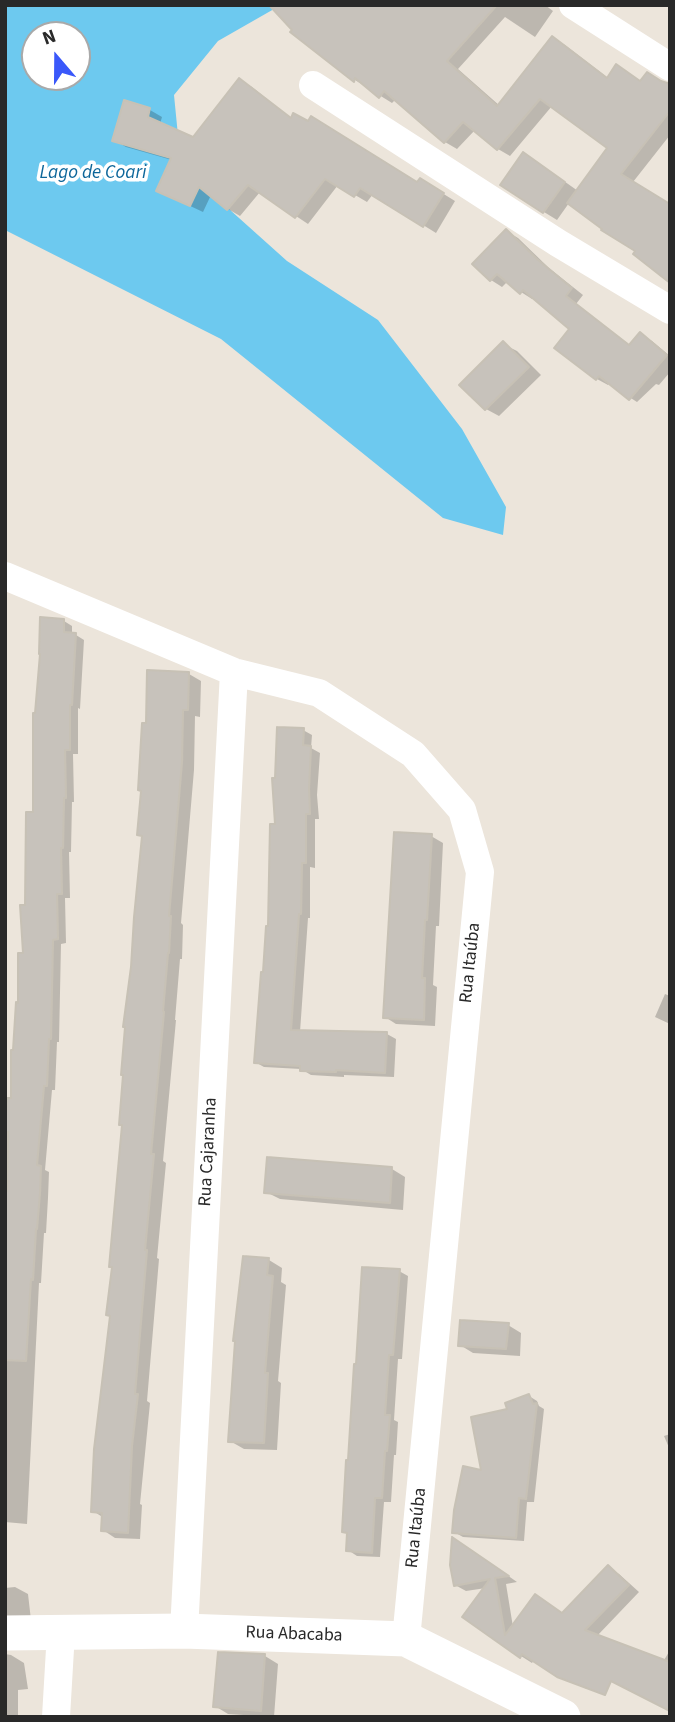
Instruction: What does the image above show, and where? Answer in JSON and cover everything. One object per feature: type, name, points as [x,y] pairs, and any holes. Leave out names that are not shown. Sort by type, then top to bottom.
[{"type":"street","points":[[573,5],[670,67]]},
{"type":"street","points":[[313,85],[558,243],[670,310]]},
{"type":"street","name":"Rua Itaúba","points":[[5,576],[234,672],[319,693],[412,754],[462,810],[480,872],[406,1639]]},
{"type":"street","name":"Rua Cajaranha","points":[[184,1631],[234,672]]},
{"type":"street","name":"Rua Abacaba","points":[[5,1633],[184,1631],[406,1639],[564,1717]]},
{"type":"street","points":[[56,1717],[61,1632]]},
{"type":"water","name":"Lago de Coari","points":[[5,5],[281,5],[218,41],[174,95],[181,166],[287,261],[378,320],[462,429],[506,507],[503,535],[443,518],[221,339],[5,230]]},
{"type":"building","points":[[269,5],[497,5],[447,61],[497,106],[552,36],[607,78],[616,64],[640,81],[647,72],[670,84],[670,111],[621,174],[670,204],[670,283],[633,254],[635,251],[601,230],[567,203],[607,148],[540,99],[497,150],[463,122],[444,143],[384,91],[379,98],[290,32],[292,30]]},
{"type":"building","points":[[239,78],[291,118],[293,113],[308,121],[311,116],[417,182],[420,178],[444,193],[423,227],[360,188],[354,197],[325,179],[295,218],[248,185],[227,210],[199,187],[190,206],[156,191],[171,158],[112,141],[124,100],[150,108],[148,117],[193,137]]},
{"type":"building","points":[[523,152],[565,182],[543,213],[500,185]]},
{"type":"building","points":[[506,229],[572,288],[566,296],[629,345],[640,332],[667,355],[629,400],[599,376],[596,380],[554,348],[569,329],[523,290],[520,294],[497,274],[490,281],[472,264]]},
{"type":"building","points":[[503,341],[529,367],[485,410],[459,385]]},
{"type":"building","points":[[40,617],[64,619],[64,632],[76,633],[70,705],[70,750],[65,750],[62,894],[57,894],[58,939],[53,940],[51,1039],[37,1165],[41,1166],[40,1193],[26,1361],[5,1360],[5,1191],[8,1132],[5,1132],[7,1098],[11,1098],[11,1050],[16,1002],[18,1003],[18,953],[23,953],[20,905],[25,905],[26,812],[33,812],[33,713],[40,654]]},
{"type":"building","points":[[147,670],[189,672],[188,710],[183,710],[182,762],[169,916],[169,953],[151,1154],[154,1154],[135,1394],[138,1394],[132,1446],[128,1533],[101,1531],[102,1513],[91,1512],[94,1449],[110,1316],[106,1315],[122,1125],[119,1125],[123,1027],[142,836],[137,835],[141,791],[138,790],[142,723],[146,723]]},
{"type":"building","points":[[277,727],[304,728],[303,745],[311,746],[310,814],[306,814],[306,863],[302,863],[301,914],[291,1030],[387,1032],[385,1073],[300,1071],[300,1066],[254,1063],[261,972],[268,926],[270,824],[275,824],[272,778],[275,778]]},
{"type":"building","points":[[394,832],[432,834],[422,978],[425,978],[424,1020],[383,1018]]},
{"type":"building","points":[[267,1157],[392,1167],[390,1203],[264,1193]]},
{"type":"building","points":[[243,1256],[269,1258],[267,1275],[273,1276],[265,1373],[268,1373],[264,1443],[228,1442],[233,1341]]},
{"type":"building","points":[[362,1267],[400,1269],[393,1355],[389,1355],[385,1415],[390,1415],[387,1451],[382,1498],[375,1498],[372,1553],[346,1551],[347,1533],[342,1532]]},
{"type":"building","points":[[460,1320],[509,1323],[506,1349],[458,1346]]},
{"type":"building","points":[[529,1394],[533,1404],[537,1403],[526,1499],[519,1498],[516,1538],[452,1533],[463,1466],[481,1470],[471,1417],[507,1409],[505,1403]]},
{"type":"building","points":[[452,1537],[509,1576],[495,1578],[505,1635],[535,1594],[562,1613],[608,1565],[629,1585],[585,1630],[670,1662],[670,1711],[611,1681],[605,1695],[557,1677],[522,1654],[520,1658],[462,1617],[490,1579],[454,1586],[450,1565]]},
{"type":"building","points":[[218,1652],[265,1654],[261,1711],[213,1707]]}]
